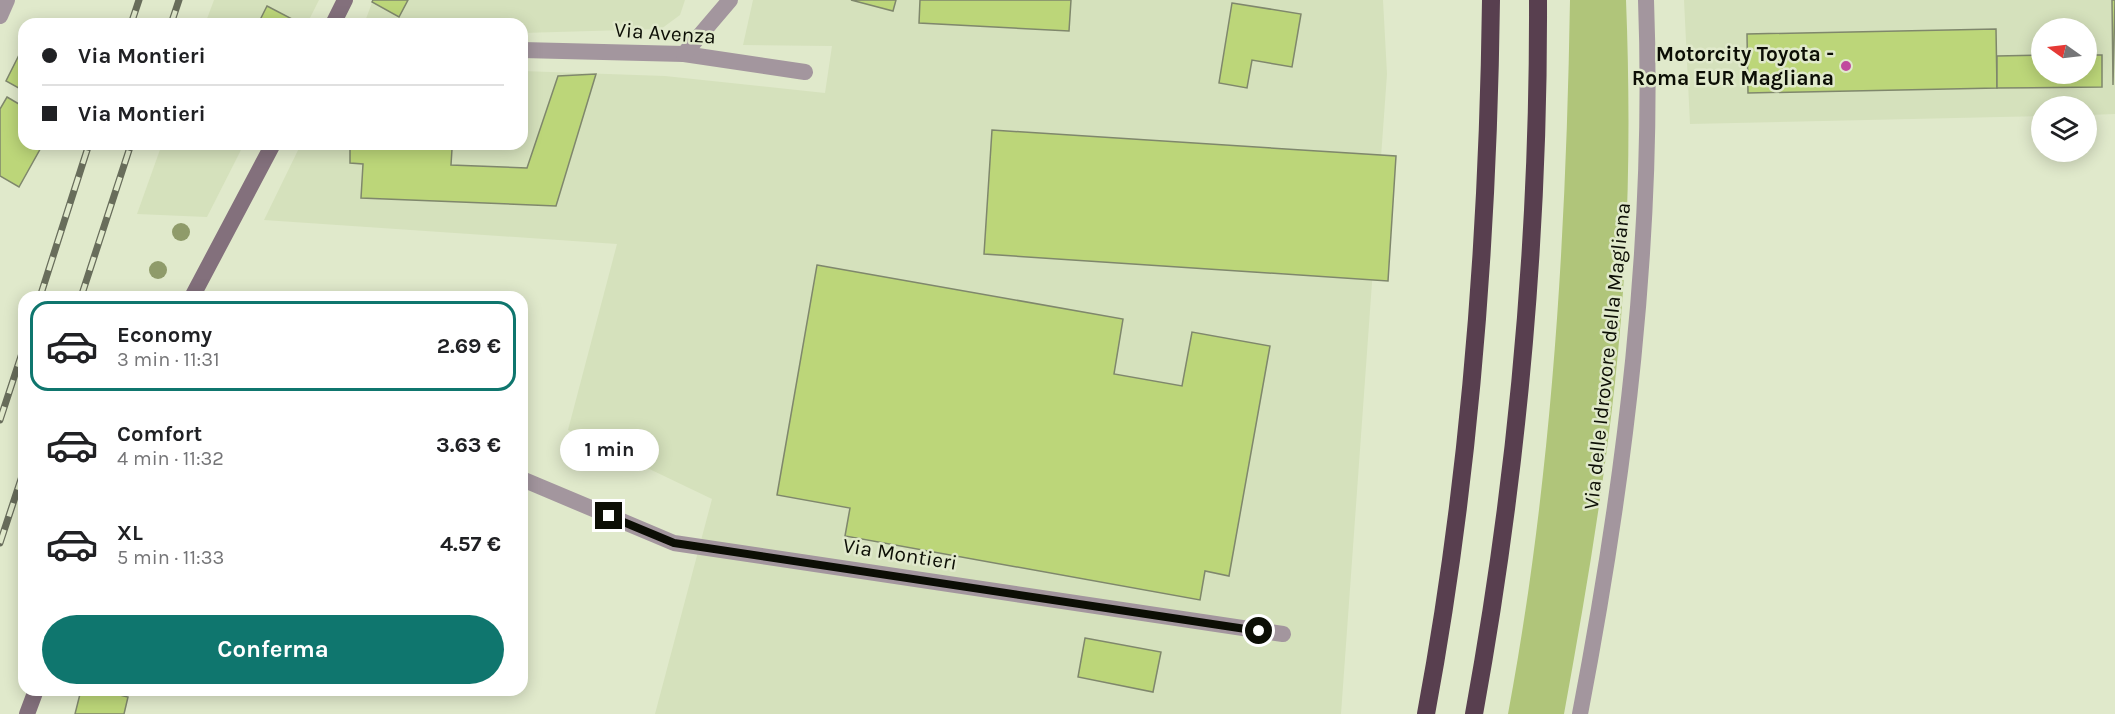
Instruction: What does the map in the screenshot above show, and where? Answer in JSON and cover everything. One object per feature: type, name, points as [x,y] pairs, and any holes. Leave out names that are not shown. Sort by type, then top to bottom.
[{"type":"highway","points":[[1426,714],[1456,535],[1479,305],[1486,192],[1491,0]]},
{"type":"highway","points":[[1474,714],[1501,545],[1522,369],[1535,196],[1538,0]]},
{"type":"main road","points":[[336,18],[345,0]]},
{"type":"main road","points":[[195,291],[270,150]]},
{"type":"main road","points":[[27,714],[34,696]]},
{"type":"street","points":[[0,16],[7,0]]},
{"type":"street","points":[[684,54],[730,0]]},
{"type":"street","name":"Via delle Idrovore della Magliana","points":[[1580,714],[1620,476],[1631,388],[1647,196],[1646,0]]},
{"type":"street","name":"Via Avenza","points":[[528,50],[684,54],[805,72]]},
{"type":"street","name":"Via Montieri","points":[[528,482],[674,543],[1282,634]]},
{"type":"shaded area","points":[[214,0],[319,0],[310,18],[207,18]]},
{"type":"shaded area","points":[[373,0],[685,0],[680,15],[661,29],[528,33],[528,18],[366,18]]},
{"type":"shaded area","points":[[753,0],[1383,0],[1387,74],[1341,714],[655,714],[712,499],[568,430],[617,244],[264,220],[298,150],[528,150],[528,71],[665,76],[825,93],[832,46],[743,45]]},
{"type":"shaded area","points":[[1684,0],[2115,0],[2115,114],[2097,115],[2097,96],[2031,96],[2031,116],[1690,124]]},
{"type":"shaded area","points":[[160,150],[241,150],[207,217],[137,214]]},
{"type":"green space","points":[[1570,0],[1626,0],[1628,191],[1620,334],[1599,507],[1564,714],[1508,714],[1536,537],[1554,358],[1565,180]]},
{"type":"building","points":[[373,0],[408,0],[399,17],[372,2]]},
{"type":"building","points":[[851,0],[896,0],[893,11]]},
{"type":"building","points":[[920,0],[1071,0],[1069,31],[919,23]]},
{"type":"building","points":[[2112,0],[2115,0],[2113,85]]},
{"type":"building","points":[[1232,3],[1301,14],[1292,67],[1252,60],[1247,88],[1219,83]]},
{"type":"building","points":[[267,6],[290,18],[261,18]]},
{"type":"building","points":[[1996,29],[1997,88],[1748,93],[1747,34]]},
{"type":"building","points":[[2031,55],[2031,84],[2097,84],[2097,55],[2102,55],[2102,87],[1997,88],[1997,56]]},
{"type":"building","points":[[18,57],[18,88],[6,81]]},
{"type":"building","points":[[596,74],[556,206],[361,198],[363,164],[350,163],[350,150],[452,150],[451,165],[527,168],[558,76]]},
{"type":"building","points":[[7,97],[18,103],[18,150],[40,150],[19,187],[0,176],[0,109]]},
{"type":"building","points":[[992,130],[1396,156],[1388,281],[984,254]]},
{"type":"building","points":[[817,265],[1123,319],[1114,374],[1182,386],[1192,332],[1270,346],[1229,576],[1205,571],[1200,600],[845,536],[850,508],[777,495]]},
{"type":"building","points":[[1085,638],[1161,652],[1153,692],[1078,677]]},
{"type":"building","points":[[80,696],[128,697],[124,714],[75,714]]},
{"type":"railway","points":[[133,18],[139,0]]},
{"type":"railway","points":[[173,18],[179,0]]},
{"type":"railway","points":[[42,291],[87,150]]},
{"type":"railway","points":[[83,291],[129,150]]},
{"type":"railway","points":[[0,420],[18,365]]},
{"type":"railway","points":[[0,543],[18,488]]},
{"type":"place","name":"Motorcity Toyota - Roma EUR Magliana","points":[[1846,66]]},
{"type":"route","points":[[609,516],[674,543],[1259,631]]}]
